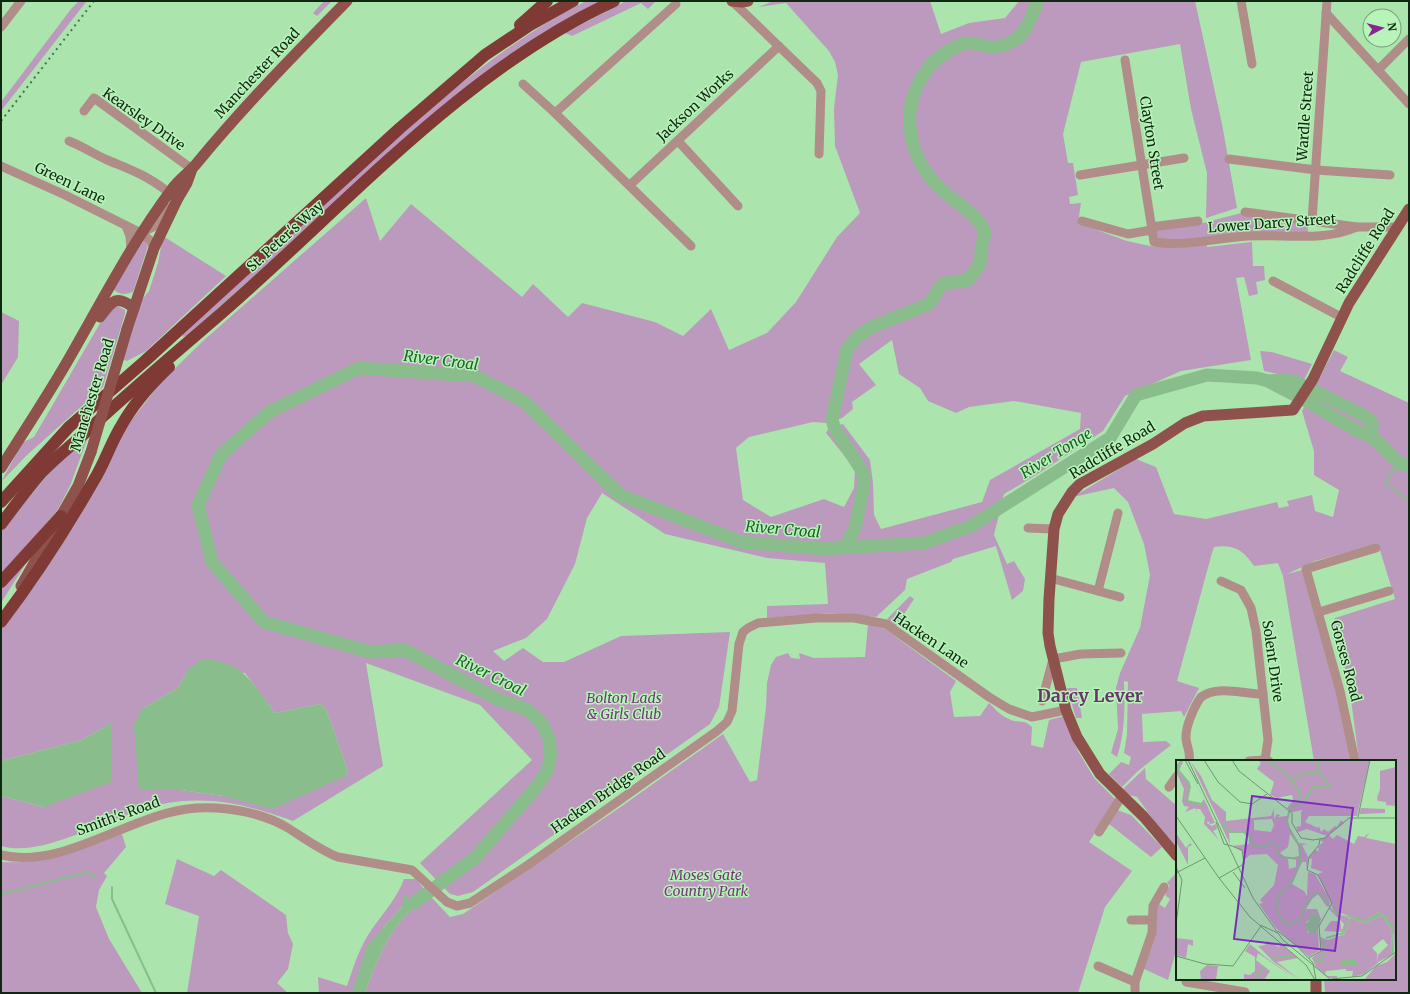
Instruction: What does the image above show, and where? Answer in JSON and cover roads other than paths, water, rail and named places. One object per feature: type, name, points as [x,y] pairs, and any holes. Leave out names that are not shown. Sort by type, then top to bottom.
[{"type":"highway","points":[[486,55],[547,1]]},
{"type":"highway","name":"St. Peter's Way","points":[[1,502],[69,427],[145,361],[400,128],[486,55],[530,25],[573,1]]},
{"type":"highway","name":"St. Peter's Way","points":[[1,524],[42,473],[137,385],[225,311],[417,136],[480,84],[528,49],[614,1]]},
{"type":"highway","points":[[1,622],[23,593],[71,520],[98,473],[120,428],[132,410],[161,374],[225,311]]},
{"type":"highway","points":[[1,491],[42,449],[69,427]]},
{"type":"highway","points":[[1,582],[61,516]]},
{"type":"main road","name":"Manchester Road","points":[[1,468],[67,362],[142,233],[173,196],[187,184],[192,169],[230,123],[347,1]]},
{"type":"main road","points":[[732,1],[748,1]]},
{"type":"main road","name":"Manchester Road","points":[[1,622],[78,486],[91,452],[127,329],[173,196]]},
{"type":"main road","name":"Radcliffe Road","points":[[1176,855],[1144,817],[1105,779],[1086,753],[1066,710],[1048,633],[1054,529],[1058,514],[1064,501],[1080,484],[1153,444],[1190,420],[1203,416],[1293,410],[1313,379],[1341,318],[1409,209]]},
{"type":"main road","points":[[67,362],[112,302],[122,300],[134,308]]},
{"type":"main road","points":[[1316,980],[1316,993]]},
{"type":"street","points":[[732,1],[817,83],[821,91],[819,154]]},
{"type":"street","points":[[1241,1],[1252,64]]},
{"type":"street","name":"Wardle Street","points":[[1312,221],[1327,1]]},
{"type":"street","points":[[1,27],[25,2]]},
{"type":"street","points":[[555,114],[676,4]]},
{"type":"street","points":[[1326,13],[1409,104]]},
{"type":"street","points":[[1378,70],[1409,39]]},
{"type":"street","name":"Jackson Works","points":[[630,185],[779,46]]},
{"type":"street","name":"Clayton Street","points":[[1125,60],[1152,229]]},
{"type":"street","points":[[523,84],[630,185],[691,246]]},
{"type":"street","name":"Kearsley Drive","points":[[84,111],[94,98],[192,169]]},
{"type":"street","points":[[678,140],[738,206]]},
{"type":"street","points":[[69,141],[78,148],[146,176],[160,184],[173,196]]},
{"type":"street","points":[[1080,175],[1184,158]]},
{"type":"street","points":[[1229,159],[1316,170],[1390,174]]},
{"type":"street","name":"Green Lane","points":[[1,166],[65,195],[142,233],[151,241],[154,248]]},
{"type":"street","points":[[1245,212],[1357,227],[1398,227]]},
{"type":"street","points":[[1082,221],[1128,234],[1198,221]]},
{"type":"street","points":[[126,226],[130,236],[131,252]]},
{"type":"street","name":"Lower Darcy Street","points":[[1152,229],[1152,241],[1168,244],[1249,236],[1273,237],[1342,234],[1357,227]]},
{"type":"street","points":[[1273,281],[1341,318]]},
{"type":"street","points":[[1098,591],[1118,512]]},
{"type":"street","points":[[1028,528],[1054,529]]},
{"type":"street","name":"Gorses Road","points":[[1355,760],[1340,691],[1306,569],[1376,548]]},
{"type":"street","points":[[1050,578],[1120,597]]},
{"type":"street","name":"Solent Drive","points":[[1221,581],[1241,590],[1251,608],[1256,631],[1268,740],[1267,760]]},
{"type":"street","points":[[1319,612],[1389,592]]},
{"type":"street","name":"Hacken Lane","points":[[748,628],[764,622],[816,618],[854,618],[886,624],[988,697],[1009,709],[1032,717],[1066,710]]},
{"type":"street","name":"Hacken Bridge Road","points":[[423,877],[448,902],[460,906],[473,902],[528,865],[717,731],[727,722],[732,711],[739,644],[743,632],[748,628]]},
{"type":"street","points":[[1042,701],[1053,659],[1081,654],[1121,653]]},
{"type":"street","points":[[1189,760],[1190,753],[1186,740],[1186,732],[1201,697],[1212,692],[1223,691],[1263,694]]},
{"type":"street","points":[[1169,787],[1176,777]]},
{"type":"street","points":[[1099,832],[1121,794]]},
{"type":"street","name":"Smith's Road","points":[[1,855],[31,857],[55,853],[77,846],[150,817],[197,808],[222,809],[244,812],[282,824],[328,853],[338,857],[401,866],[412,870],[423,877]]},
{"type":"street","points":[[1135,993],[1135,982],[1152,933],[1153,906],[1162,899],[1164,887]]},
{"type":"street","points":[[1131,920],[1152,920]]},
{"type":"street","points":[[1104,966],[1135,982]]},
{"type":"street","points":[[1186,982],[1245,992]]},
{"type":"waterway","name":"River Croal","points":[[845,547],[855,528],[864,484],[864,474],[835,429],[832,420],[847,349],[857,337],[872,327],[929,304],[942,284],[968,280],[980,264],[982,244],[985,233],[977,220],[931,179],[915,150],[911,134],[910,118],[912,102],[917,86],[926,71],[934,62],[945,53],[963,44],[975,43],[988,47],[998,47],[1017,39],[1027,27],[1038,1]]},
{"type":"waterway","name":"River Croal","points":[[414,903],[475,858],[538,785],[547,771],[551,755],[549,739],[542,723],[528,710],[497,699],[405,650],[370,652],[264,622],[212,562],[198,505],[221,455],[269,412],[359,368],[475,376],[525,402],[620,495],[741,542],[823,549],[924,543],[971,526],[1110,438],[1136,395],[1207,375],[1257,378],[1268,381],[1310,403],[1359,432],[1372,437],[1400,464],[1409,465]]},
{"type":"waterway","name":"River Tonge","points":[[1268,381],[1284,380],[1296,382],[1363,415],[1372,422],[1372,437]]},
{"type":"waterway","points":[[1397,462],[1386,483],[1409,502]]},
{"type":"waterway","points":[[1,894],[88,872],[95,877]]},
{"type":"waterway","points":[[112,887],[112,899],[156,993]]},
{"type":"railway","points":[[1,121],[94,1]]},
{"type":"district","name":"Darcy Lever","points":[[1090,695]]},
{"type":"park label","name":"Bolton Lads & Girls Club","points":[[624,706]]},
{"type":"park label","name":"Moses Gate Country Park","points":[[706,884]]}]
